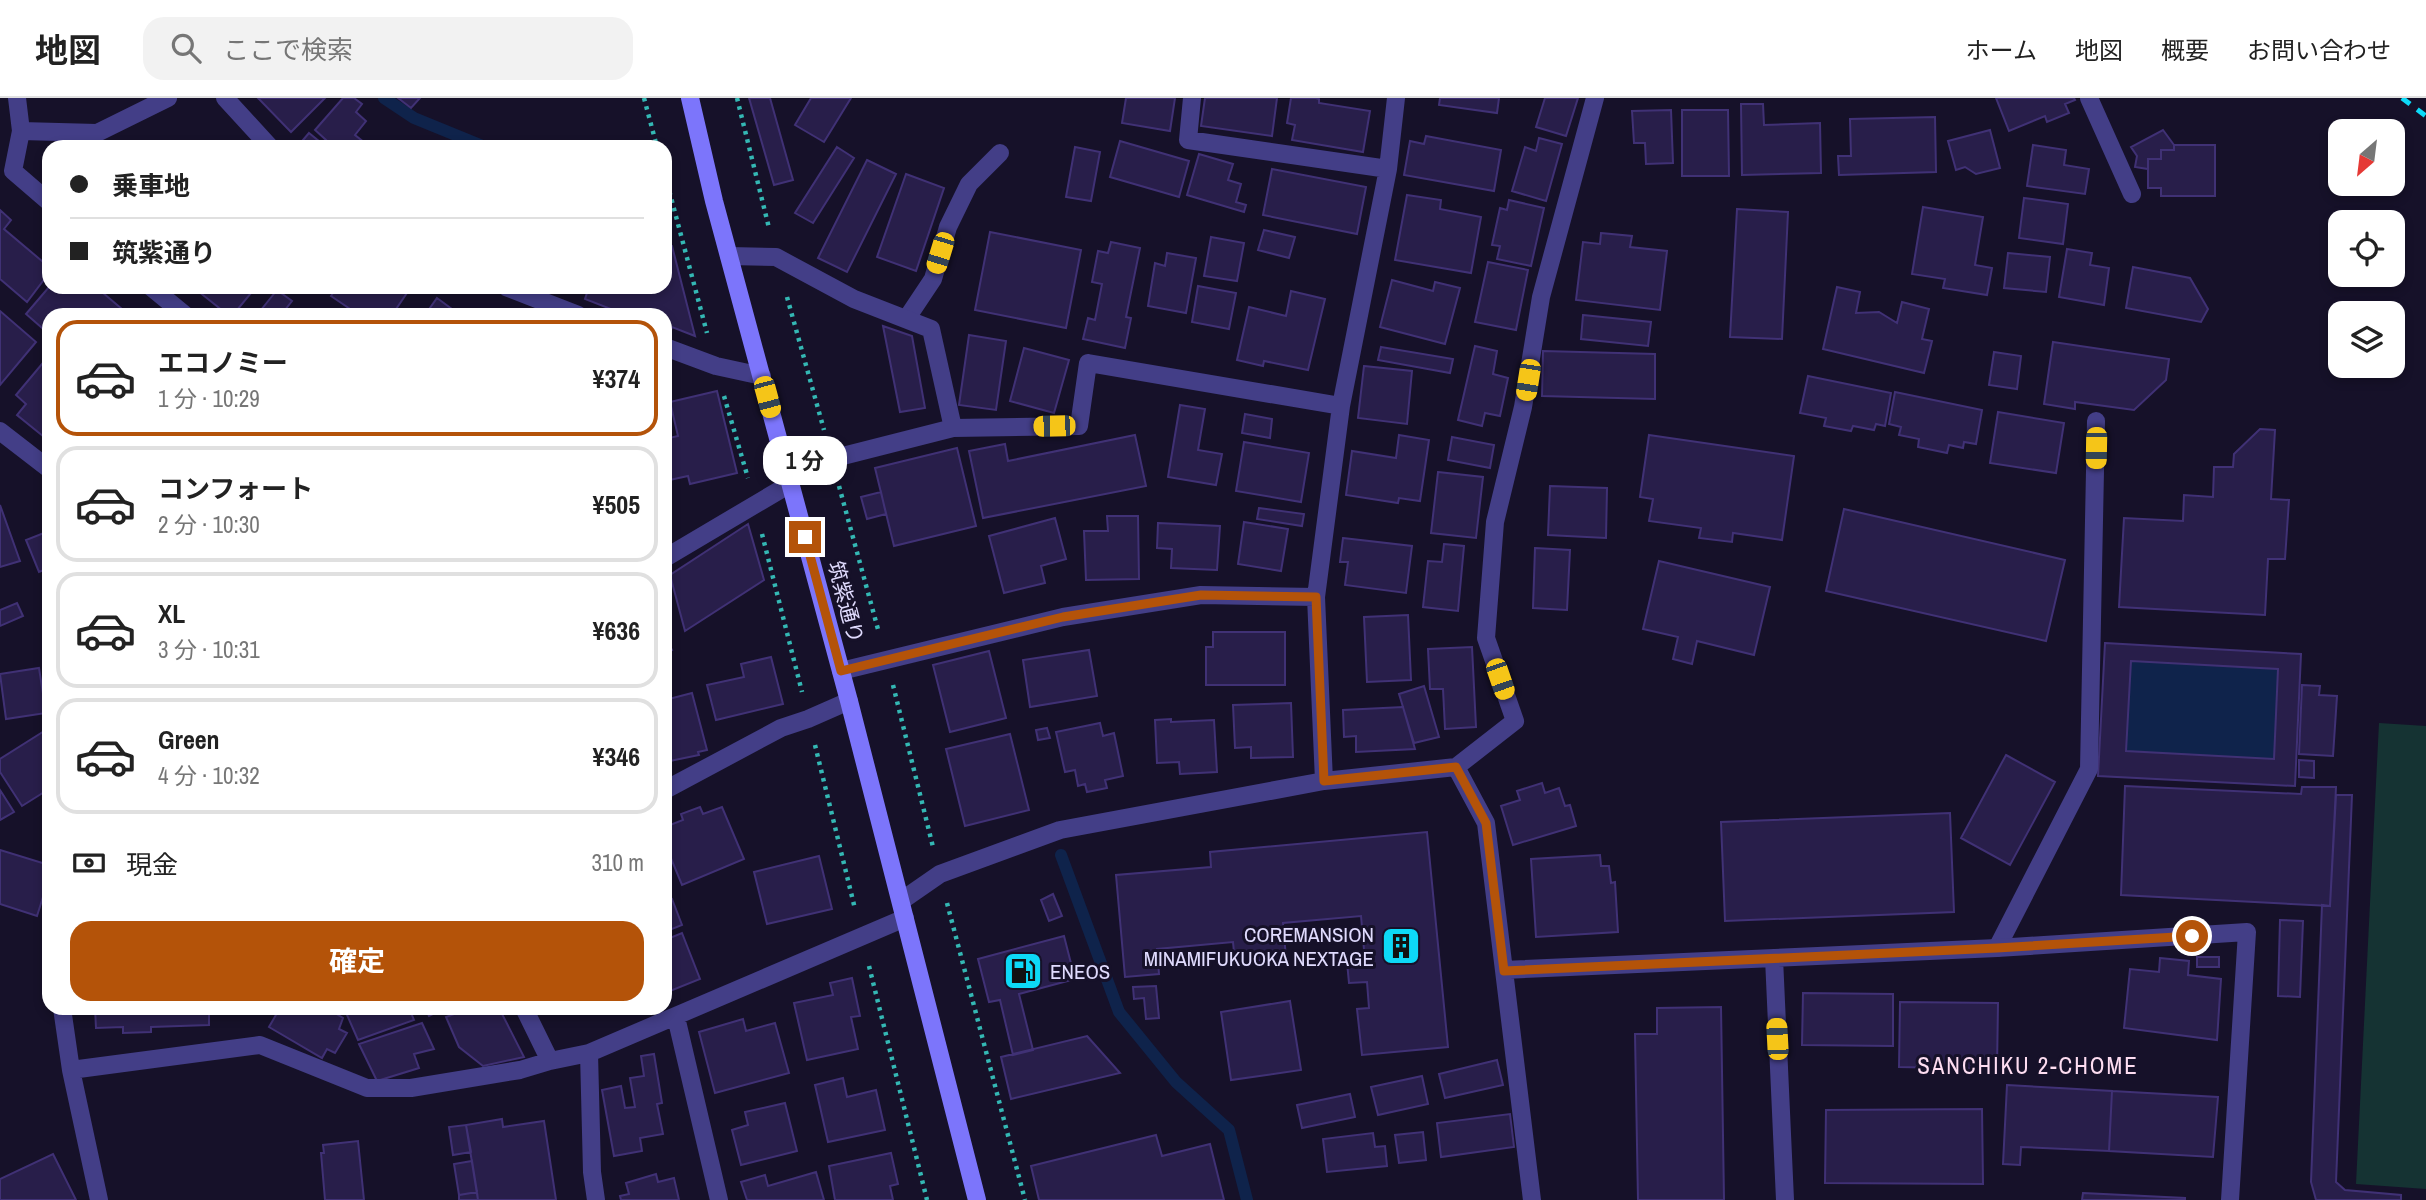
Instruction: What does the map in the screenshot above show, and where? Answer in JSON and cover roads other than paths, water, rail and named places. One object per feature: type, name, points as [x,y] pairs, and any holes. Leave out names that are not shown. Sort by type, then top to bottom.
[{"type":"street","points":[[17,98],[21,131],[6,173],[42,197]]},
{"type":"street","points":[[21,131],[98,140],[168,98]]},
{"type":"street","points":[[225,98],[264,140]]},
{"type":"street","name":"筑紫通り","points":[[690,98],[729,256],[903,909],[976,1200]]},
{"type":"street","points":[[1192,98],[1188,140],[1388,169]]},
{"type":"street","points":[[1324,781],[1316,597],[1340,406],[1388,169],[1396,98]]},
{"type":"street","points":[[71,1070],[260,1045],[367,1088],[411,1088],[520,1070],[589,1053],[862,937],[903,909],[940,874],[1060,830],[1324,781],[1456,767],[1515,721],[1486,638],[1495,522],[1523,407],[1541,297],[1595,98]]},
{"type":"street","points":[[2089,98],[2132,194]]},
{"type":"street","points":[[907,318],[933,279],[948,227],[970,184],[1000,153]]},
{"type":"street","points":[[729,256],[776,257],[853,299],[907,318],[931,330],[953,428]]},
{"type":"street","points":[[160,294],[176,308]]},
{"type":"street","points":[[524,294],[560,308]]},
{"type":"street","points":[[672,350],[716,366],[762,376]]},
{"type":"street","points":[[785,460],[831,459],[953,428],[1079,426],[1088,363],[1340,406]]},
{"type":"street","points":[[1997,948],[2089,769],[2096,421]]},
{"type":"street","points":[[0,432],[42,464]]},
{"type":"street","points":[[672,554],[790,484]]},
{"type":"street","points":[[841,671],[1063,617],[1201,595],[1316,597]]},
{"type":"street","points":[[672,786],[781,727],[808,719],[849,701]]},
{"type":"street","points":[[1456,767],[1486,823],[1532,1200]]},
{"type":"street","points":[[1504,971],[1997,948],[2247,932],[2230,1200]]},
{"type":"street","points":[[1774,958],[1785,1200]]},
{"type":"street","points":[[63,1015],[71,1070],[99,1200]]},
{"type":"street","points":[[527,1015],[550,1061]]},
{"type":"street","points":[[676,1017],[719,1200]]},
{"type":"street","points":[[589,1053],[592,1172],[596,1200]]},
{"type":"water","points":[[2131,661],[2278,669],[2274,759],[2126,751]]},
{"type":"waterway","points":[[384,98],[414,118],[468,140]]},
{"type":"waterway","points":[[1061,855],[1119,1012],[1176,1082],[1229,1130],[1247,1200]]},
{"type":"railway","points":[[2402,98],[2426,116]]},
{"type":"place","name":"COREMANSION MINAMIFUKUOKA NEXTAGE","points":[[1401,946]]},
{"type":"place","name":"ENEOS","points":[[1023,971]]},
{"type":"district","name":"SANCHIKU 2-CHOME","points":[[2028,1065]]}]
